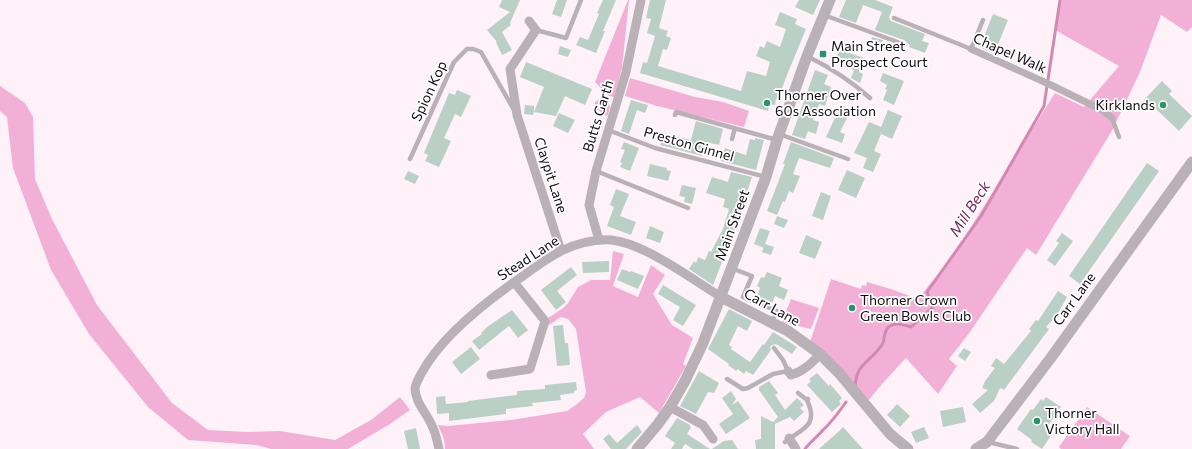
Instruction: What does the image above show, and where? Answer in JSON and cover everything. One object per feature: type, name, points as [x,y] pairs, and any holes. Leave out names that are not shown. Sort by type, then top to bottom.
[{"type":"street","name":"Butts Garth","points":[[599,240],[589,205],[596,172],[626,72],[641,0]]},
{"type":"street","name":"Main Street","points":[[637,449],[670,407],[703,343],[766,177],[778,137],[807,56],[830,0]]},
{"type":"street","points":[[529,21],[536,30]]},
{"type":"street","name":"Claypit Lane","points":[[536,30],[510,68],[517,115],[561,251]]},
{"type":"street","name":"Chapel Walk","points":[[971,49],[1102,110],[1112,118]]},
{"type":"street","name":"Carr Lane","points":[[976,449],[987,442],[1050,359],[1192,162]]},
{"type":"street","name":"Stead Lane","points":[[439,449],[436,434],[432,425],[416,399],[415,386],[425,367],[438,349],[472,314],[514,282],[561,251],[585,242],[599,240],[622,242],[654,256],[721,297]]},
{"type":"street","points":[[491,375],[530,369],[545,321],[514,282]]},
{"type":"street","name":"Carr Lane","points":[[721,297],[788,332],[820,354],[839,373],[890,434],[908,449]]},
{"type":"street","points":[[788,371],[792,375],[799,373],[811,364],[820,354]]},
{"type":"street","points":[[670,407],[703,425],[713,439]]},
{"type":"street","points":[[787,440],[796,449]]},
{"type":"lane","points":[[536,30],[566,38],[581,0]]},
{"type":"lane","points":[[824,15],[903,44]]},
{"type":"lane","name":"Chapel Walk","points":[[894,18],[971,49]]},
{"type":"lane","points":[[971,49],[982,20]]},
{"type":"lane","name":"Spion Kop","points":[[410,159],[454,62],[466,49],[473,49],[480,52],[517,115]]},
{"type":"lane","points":[[807,56],[832,69],[859,88],[870,98]]},
{"type":"lane","points":[[675,115],[676,112],[735,128],[778,137],[848,159]]},
{"type":"lane","points":[[1112,118],[1119,137]]},
{"type":"lane","points":[[732,139],[735,128]]},
{"type":"lane","name":"Preston Ginnel","points":[[608,130],[655,148],[766,177]]},
{"type":"lane","points":[[596,172],[688,208]]},
{"type":"lane","points":[[732,268],[752,276],[743,297],[777,311],[771,323]]},
{"type":"lane","points":[[727,379],[743,389],[748,388],[773,374],[788,371],[783,360],[774,348]]},
{"type":"lane","points":[[787,440],[807,425],[811,420],[807,400],[798,393]]},
{"type":"lane","points":[[987,442],[1017,449]]},
{"type":"shaded area","points":[[628,0],[622,68],[614,97],[609,96],[595,82]]},
{"type":"shaded area","points":[[1060,0],[1192,0],[1192,27],[1187,32],[1161,15],[1140,72],[1113,129],[1036,255],[1027,248],[970,332],[949,359],[957,366],[938,394],[906,358],[868,401],[810,342],[831,279],[861,289],[862,285],[866,286],[867,282],[918,299],[954,254],[1055,93],[1084,107],[1119,66],[1055,30]]},
{"type":"shaded area","points":[[630,78],[695,97],[723,102],[749,111],[744,127],[657,106],[625,96]]},
{"type":"shaded area","points":[[0,86],[25,103],[33,117],[35,179],[52,219],[97,305],[172,403],[208,430],[248,432],[280,431],[335,440],[371,420],[400,397],[410,410],[390,424],[348,449],[271,449],[257,445],[188,440],[148,407],[89,334],[51,270],[13,168],[7,117],[0,111]]},
{"type":"shaded area","points":[[600,99],[609,104],[610,107],[608,115],[605,116],[595,107],[595,102]]},
{"type":"shaded area","points":[[613,251],[624,254],[613,286],[638,297],[651,265],[665,275],[653,294],[672,325],[693,338],[683,364],[686,366],[659,413],[640,397],[606,412],[583,434],[594,449],[445,449],[444,439],[438,425],[448,426],[511,420],[567,411],[584,398],[586,392],[576,329],[568,319],[561,317],[543,329],[545,320],[568,303],[578,287],[591,280],[610,280]]},
{"type":"shaded area","points":[[791,299],[819,308],[811,329],[782,322]]},
{"type":"shaded area","points":[[1087,407],[1130,436],[1121,449],[1061,449],[1059,447]]},
{"type":"building","points":[[502,0],[520,0],[510,23],[511,25],[502,32],[512,50],[502,55],[497,42],[487,30],[510,12],[499,7]]},
{"type":"building","points":[[557,0],[567,0],[561,17],[552,14]]},
{"type":"building","points":[[603,0],[616,0],[603,31],[605,31],[596,53],[576,45],[580,37],[588,40]]},
{"type":"building","points":[[650,0],[666,0],[659,28],[668,31],[666,36],[671,38],[667,50],[663,49],[658,66],[741,91],[747,71],[766,76],[770,62],[756,56],[760,46],[764,48],[767,41],[780,47],[786,29],[775,25],[780,12],[797,19],[795,24],[806,29],[778,99],[776,98],[775,105],[769,104],[768,111],[640,73],[643,62],[647,63],[655,36],[647,33],[651,19],[646,18]]},
{"type":"building","points":[[799,0],[820,0],[813,15],[795,7]]},
{"type":"building","points":[[846,0],[875,0],[893,7],[889,17],[891,21],[925,34],[922,41],[929,43],[925,53],[909,47],[910,45],[904,40],[875,30],[882,12],[863,5],[856,23],[839,17]]},
{"type":"building","points":[[993,14],[1008,20],[994,54],[980,47]]},
{"type":"building","points":[[872,37],[883,40],[880,48],[870,44]]},
{"type":"building","points":[[842,43],[850,46],[847,52],[864,58],[859,72],[863,74],[860,83],[851,78],[854,70],[834,63]]},
{"type":"building","points":[[560,46],[571,50],[568,57],[558,54]]},
{"type":"building","points":[[526,62],[592,89],[585,105],[565,96],[556,116],[534,112],[544,87],[520,77]]},
{"type":"building","points":[[815,70],[828,75],[824,84],[831,87],[825,106],[819,104],[813,120],[819,122],[816,134],[808,131],[805,139],[792,135]]},
{"type":"building","points":[[883,73],[904,81],[894,105],[883,100],[887,90],[885,89],[887,85],[880,81]]},
{"type":"building","name":"Kirklands","points":[[1162,81],[1172,91],[1169,94],[1192,116],[1179,131],[1155,108],[1152,112],[1142,102]]},
{"type":"building","points":[[457,90],[471,96],[461,117],[455,114],[444,138],[451,141],[439,167],[425,161],[428,155],[424,153],[449,93],[455,95]]},
{"type":"building","points":[[631,100],[648,105],[645,113],[637,110],[629,134],[621,131]]},
{"type":"building","points":[[525,105],[534,106],[533,115],[524,114]]},
{"type":"building","points":[[841,105],[851,110],[840,132],[845,134],[842,143],[826,137]]},
{"type":"building","points":[[888,110],[902,116],[892,139],[881,134],[874,151],[881,154],[873,172],[863,168],[867,158],[854,153],[869,122],[881,127]]},
{"type":"building","points":[[559,113],[575,120],[568,133],[553,126]]},
{"type":"building","points":[[696,121],[723,129],[719,145],[706,142],[702,156],[660,145],[663,133],[691,140]]},
{"type":"building","points":[[755,138],[764,140],[756,170],[721,161],[725,148],[746,155],[750,139],[755,140]]},
{"type":"building","points":[[624,142],[639,148],[630,171],[620,167],[622,163],[620,162],[625,150],[621,149]]},
{"type":"building","points":[[791,142],[834,158],[830,168],[799,158],[793,174],[800,176],[793,193],[789,191],[785,202],[783,201],[777,215],[767,211],[785,164],[783,164]]},
{"type":"building","points":[[1147,163],[1159,171],[1080,284],[1069,276]]},
{"type":"building","points":[[650,164],[667,168],[666,170],[671,171],[668,181],[647,176]]},
{"type":"building","points":[[847,170],[865,178],[856,198],[838,190]]},
{"type":"building","points":[[408,171],[419,176],[415,184],[404,179]]},
{"type":"building","points":[[731,172],[752,177],[741,214],[713,285],[689,269],[694,261],[696,263],[698,257],[705,260],[709,251],[711,252],[723,229],[729,209],[723,207],[725,199],[706,193],[712,177],[728,182]]},
{"type":"building","points":[[682,185],[696,188],[692,204],[684,202],[685,197],[679,196]]},
{"type":"building","points":[[616,189],[629,194],[620,216],[636,222],[631,235],[607,226],[614,207],[610,205]]},
{"type":"building","points":[[821,192],[831,196],[823,220],[812,216]]},
{"type":"building","points":[[777,216],[788,220],[784,228],[774,224]]},
{"type":"building","points":[[650,226],[664,232],[660,243],[646,238]]},
{"type":"building","points":[[760,228],[770,231],[765,244],[774,247],[771,255],[762,252],[763,248],[754,244]]},
{"type":"building","points":[[1062,233],[1073,241],[1055,266],[1047,260],[1059,243],[1056,241]]},
{"type":"building","points":[[806,235],[822,242],[815,259],[799,253]]},
{"type":"building","points":[[609,261],[609,272],[583,273],[582,262]]},
{"type":"building","points":[[571,267],[577,275],[557,291],[566,302],[556,310],[541,290]]},
{"type":"building","points":[[622,269],[644,276],[638,289],[617,280]]},
{"type":"building","points":[[767,272],[782,278],[779,286],[788,290],[784,300],[775,296],[772,303],[757,297],[760,288],[757,286],[761,277],[764,278]]},
{"type":"building","points":[[663,285],[696,305],[683,326],[673,320],[680,307],[658,294]]},
{"type":"building","points":[[1058,291],[1067,297],[1057,315],[1046,327],[1049,329],[1004,390],[1000,388],[994,401],[980,413],[972,404],[988,390],[982,388],[985,381],[995,368],[991,366],[996,358],[1004,364],[1031,331],[1029,329],[1036,320],[1038,321]]},
{"type":"building","points":[[729,309],[752,321],[747,331],[738,326],[729,345],[732,347],[731,349],[750,362],[773,332],[797,347],[792,354],[776,344],[772,345],[770,347],[771,350],[753,375],[746,371],[744,374],[738,369],[736,371],[708,349]]},
{"type":"building","points":[[512,310],[528,330],[518,338],[509,326],[479,350],[472,341],[482,334],[481,333],[487,327]]},
{"type":"building","points":[[563,325],[565,343],[568,343],[570,365],[557,366],[553,326]]},
{"type":"building","points":[[471,347],[480,359],[461,374],[452,362]]},
{"type":"building","points":[[964,348],[971,352],[965,361],[958,356]]},
{"type":"building","points":[[699,371],[719,383],[714,393],[708,392],[696,414],[680,406]]},
{"type":"building","points":[[817,373],[829,386],[830,384],[842,398],[839,401],[841,404],[832,412],[807,385],[811,381],[809,379]]},
{"type":"building","points":[[769,381],[778,393],[775,395],[785,410],[797,398],[804,405],[800,408],[804,412],[794,421],[790,417],[775,424],[775,449],[756,449],[755,440],[761,439],[761,416],[773,422],[778,417],[759,390],[759,387]]},
{"type":"building","points":[[576,382],[577,390],[574,391],[574,393],[560,395],[561,400],[532,403],[533,406],[506,409],[506,414],[449,421],[449,413],[437,414],[436,397],[445,396],[446,404],[468,402],[517,395],[517,391],[545,389],[545,385]]},
{"type":"building","points":[[731,391],[736,399],[732,405],[738,401],[750,418],[726,434],[719,424],[733,414],[722,398]]},
{"type":"building","name":"Thorner Victory Hall","points":[[1046,397],[1061,407],[1045,430],[1052,434],[1042,449],[1031,442],[1032,440],[1017,429],[1031,409],[1033,410],[1041,399],[1043,401]]},
{"type":"building","points":[[897,404],[910,416],[900,427],[887,415]]},
{"type":"building","points":[[963,407],[966,422],[943,427],[940,411]]},
{"type":"building","points":[[677,418],[690,425],[691,427],[687,434],[710,449],[693,449],[685,444],[682,449],[671,449],[675,443],[665,436]]},
{"type":"building","points":[[637,425],[642,432],[626,449],[611,449],[603,439],[609,434],[617,443]]},
{"type":"building","points":[[843,427],[863,449],[819,449],[838,432]]},
{"type":"building","points":[[924,427],[929,438],[916,443],[911,432]]},
{"type":"building","points":[[416,428],[420,449],[408,449],[404,431]]},
{"type":"building","points":[[732,440],[738,449],[712,449],[724,441]]},
{"type":"waterway","name":"Mill Beck","points":[[855,386],[860,369],[882,345],[888,327],[897,324],[911,327],[933,307],[927,292],[981,216],[1044,106],[1060,0]]},
{"type":"waterway","points":[[805,449],[832,420],[846,402]]},
{"type":"place","name":"Main Street Prospect Court","points":[[823,54]]},
{"type":"place","name":"Thorner Over 60s Association","points":[[767,103]]},
{"type":"place","name":"Kirklands","points":[[1163,105]]},
{"type":"place","name":"Thorner Crown Green Bowls Club","points":[[852,308]]},
{"type":"place","name":"Thorner Victory Hall","points":[[1037,421]]}]
